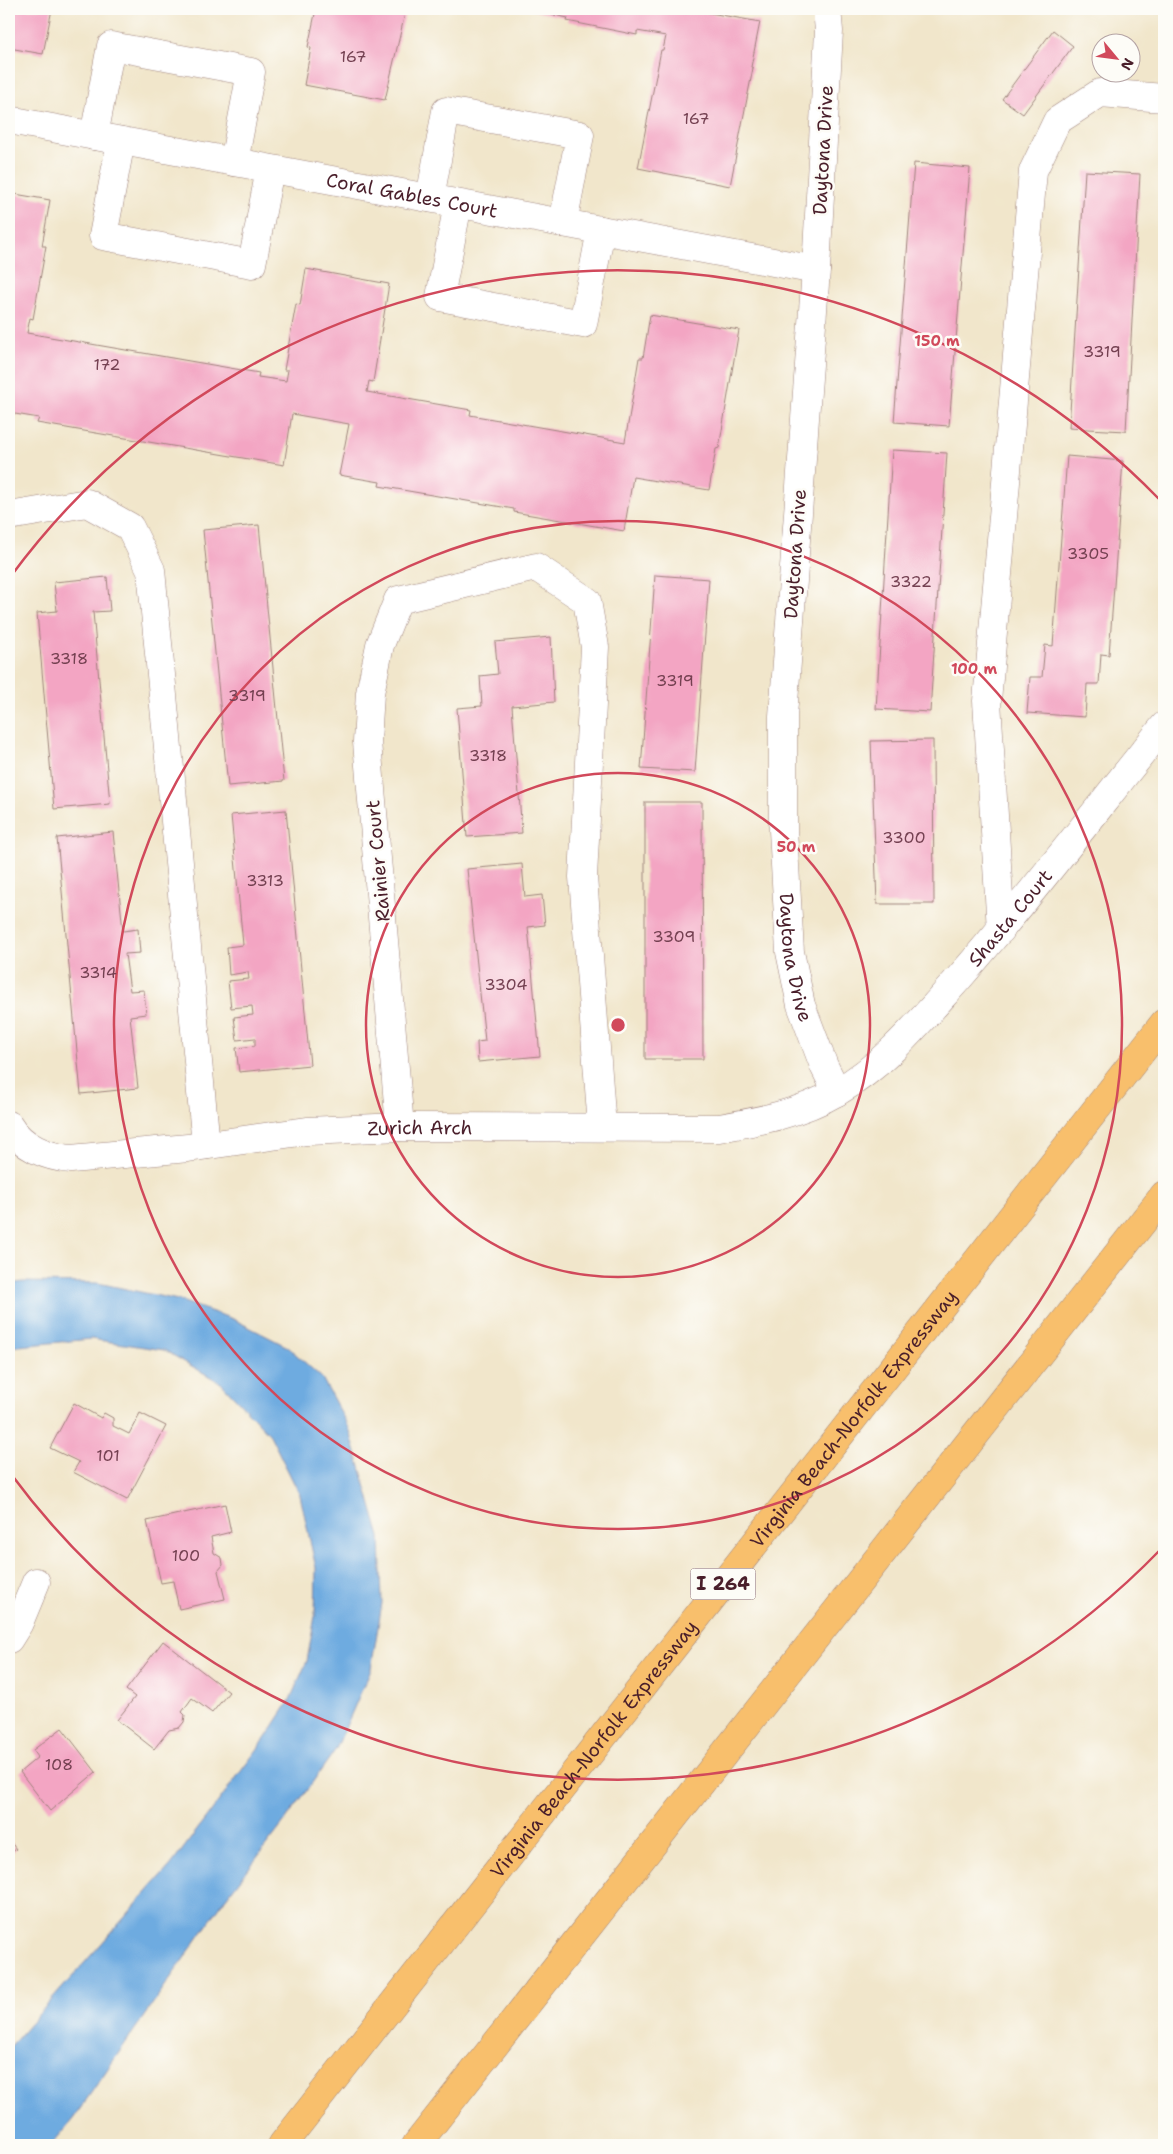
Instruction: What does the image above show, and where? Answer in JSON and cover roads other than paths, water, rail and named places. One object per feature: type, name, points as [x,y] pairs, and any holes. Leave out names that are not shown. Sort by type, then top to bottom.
[{"type":"highway","name":"Virginia Beach-Norfolk Expressway","points":[[282,2145],[1164,1023]]},
{"type":"highway","points":[[416,2145],[1164,1195]]},
{"type":"street","name":"Daytona Drive","points":[[827,9],[829,31],[816,270],[783,716],[783,830],[790,952],[801,1005],[824,1066],[837,1092]]},
{"type":"street","points":[[94,136],[111,46],[242,70],[251,72],[234,162]]},
{"type":"street","points":[[1001,930],[987,701],[1033,171],[1057,121],[1100,93],[1164,98]]},
{"type":"street","points":[[430,198],[446,111],[571,134],[580,136],[563,223]]},
{"type":"street","name":"Coral Gables Court","points":[[9,120],[816,270]]},
{"type":"street","points":[[121,141],[103,236],[252,264],[270,169]]},
{"type":"street","points":[[458,204],[440,297],[583,324],[601,230]]},
{"type":"street","points":[[9,516],[87,503],[130,526],[151,570],[206,1145]]},
{"type":"street","name":"Rainier Court","points":[[400,1127],[367,742],[370,693],[380,645],[398,600],[536,567],[587,601],[594,647],[583,877],[602,1127]]},
{"type":"street","name":"Shasta Court","points":[[837,1092],[878,1064],[906,1038],[1001,930],[1089,817],[1164,726]]},
{"type":"street","name":"Zurich Arch","points":[[9,1125],[13,1133],[33,1149],[56,1158],[72,1159],[206,1145],[307,1131],[400,1127],[718,1128],[766,1120],[812,1104],[837,1092]]},
{"type":"street","points":[[9,1638],[19,1623],[36,1582]]},
{"type":"water","points":[[23,1282],[98,1283],[178,1300],[233,1319],[288,1347],[322,1378],[349,1428],[380,1537],[382,1603],[371,1669],[336,1749],[283,1824],[225,1899],[73,2119],[51,2145],[9,2145],[9,2048],[171,1865],[265,1739],[289,1702],[307,1661],[315,1616],[316,1568],[300,1495],[270,1435],[221,1383],[164,1350],[91,1339],[9,1347],[9,1284]]}]
